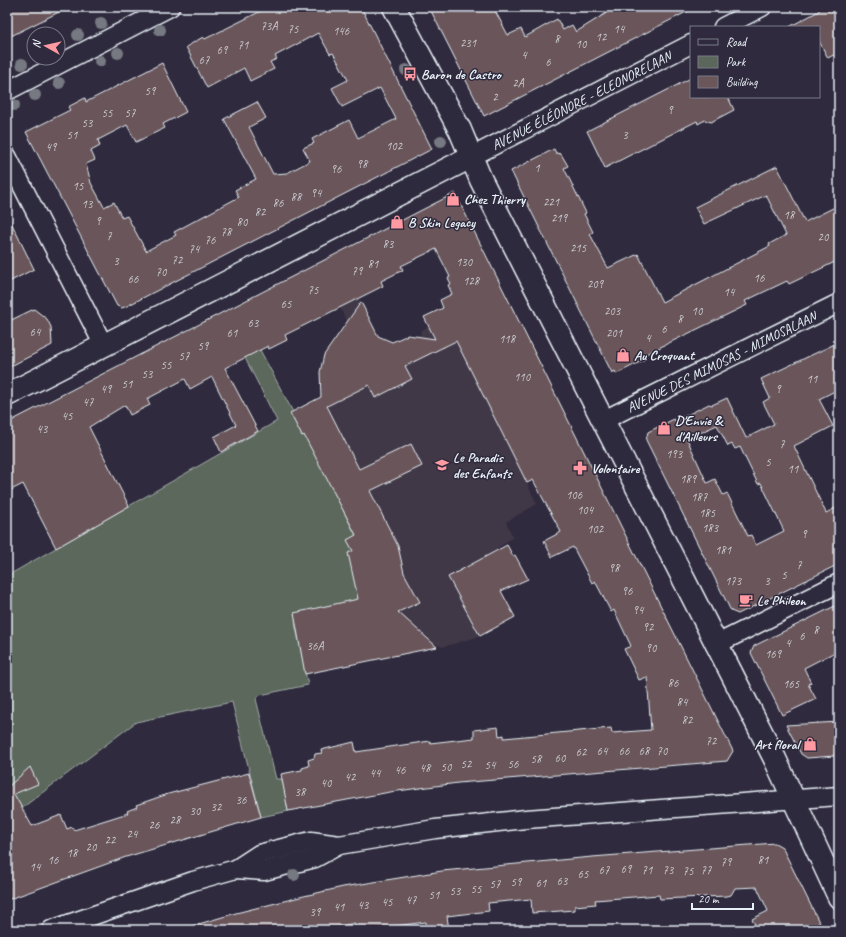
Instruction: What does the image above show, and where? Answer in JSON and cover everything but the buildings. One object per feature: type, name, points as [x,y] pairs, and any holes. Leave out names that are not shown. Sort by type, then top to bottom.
[{"type":"street","points":[[7,91],[170,7]]},
{"type":"street","points":[[394,7],[460,130],[481,180],[604,420],[715,645],[775,759],[839,896]]},
{"type":"street","points":[[725,26],[762,7]]},
{"type":"street","name":"AVENUE ÉLÉONORE - ELEONORELAAN","points":[[471,157],[690,45]]},
{"type":"street","points":[[7,156],[104,346]]},
{"type":"street","points":[[7,395],[471,157]]},
{"type":"street","name":"AVENUE DES MIMOSAS - MIMOSALAAN","points":[[604,420],[839,303]]},
{"type":"street","points":[[715,645],[839,583]]},
{"type":"street","points":[[51,930],[178,886],[236,869],[259,854],[311,841],[338,845],[435,829],[526,819],[839,796]]},
{"type":"shaded area","name":"Le Paradis des Enfants","points":[[336,254],[380,339],[391,343],[408,335],[414,338],[421,334],[420,331],[429,326],[424,317],[443,308],[544,474],[527,483],[537,504],[506,522],[513,537],[484,558],[515,617],[480,636],[443,647],[435,644],[435,647],[305,674],[295,623],[366,556],[310,445],[302,436],[290,414],[321,397],[322,378],[320,378],[320,372],[324,361],[323,360],[325,355],[348,324],[317,263]]},
{"type":"green space","points":[[259,348],[293,412],[291,414],[302,436],[305,434],[366,556],[371,608],[295,623],[308,685],[260,695],[256,699],[276,779],[282,779],[289,811],[261,817],[232,702],[136,722],[22,808],[7,784],[7,576],[277,421],[244,356]]},
{"type":"place","name":"Baron de Castro","points":[[410,74]]},
{"type":"place","name":"Chez Thierry","points":[[453,199]]},
{"type":"place","name":"B Skin Legacy","points":[[397,222]]},
{"type":"place","name":"Au Croquant","points":[[623,355]]},
{"type":"place","name":"D'Envie & d'Ailleurs","points":[[664,428]]},
{"type":"place","name":"Le Paradis des Enfants","points":[[442,465]]},
{"type":"place","name":"Volontaire","points":[[580,468]]},
{"type":"place","name":"Le Phileon","points":[[746,600]]},
{"type":"place","name":"Art floral","points":[[810,744]]}]
